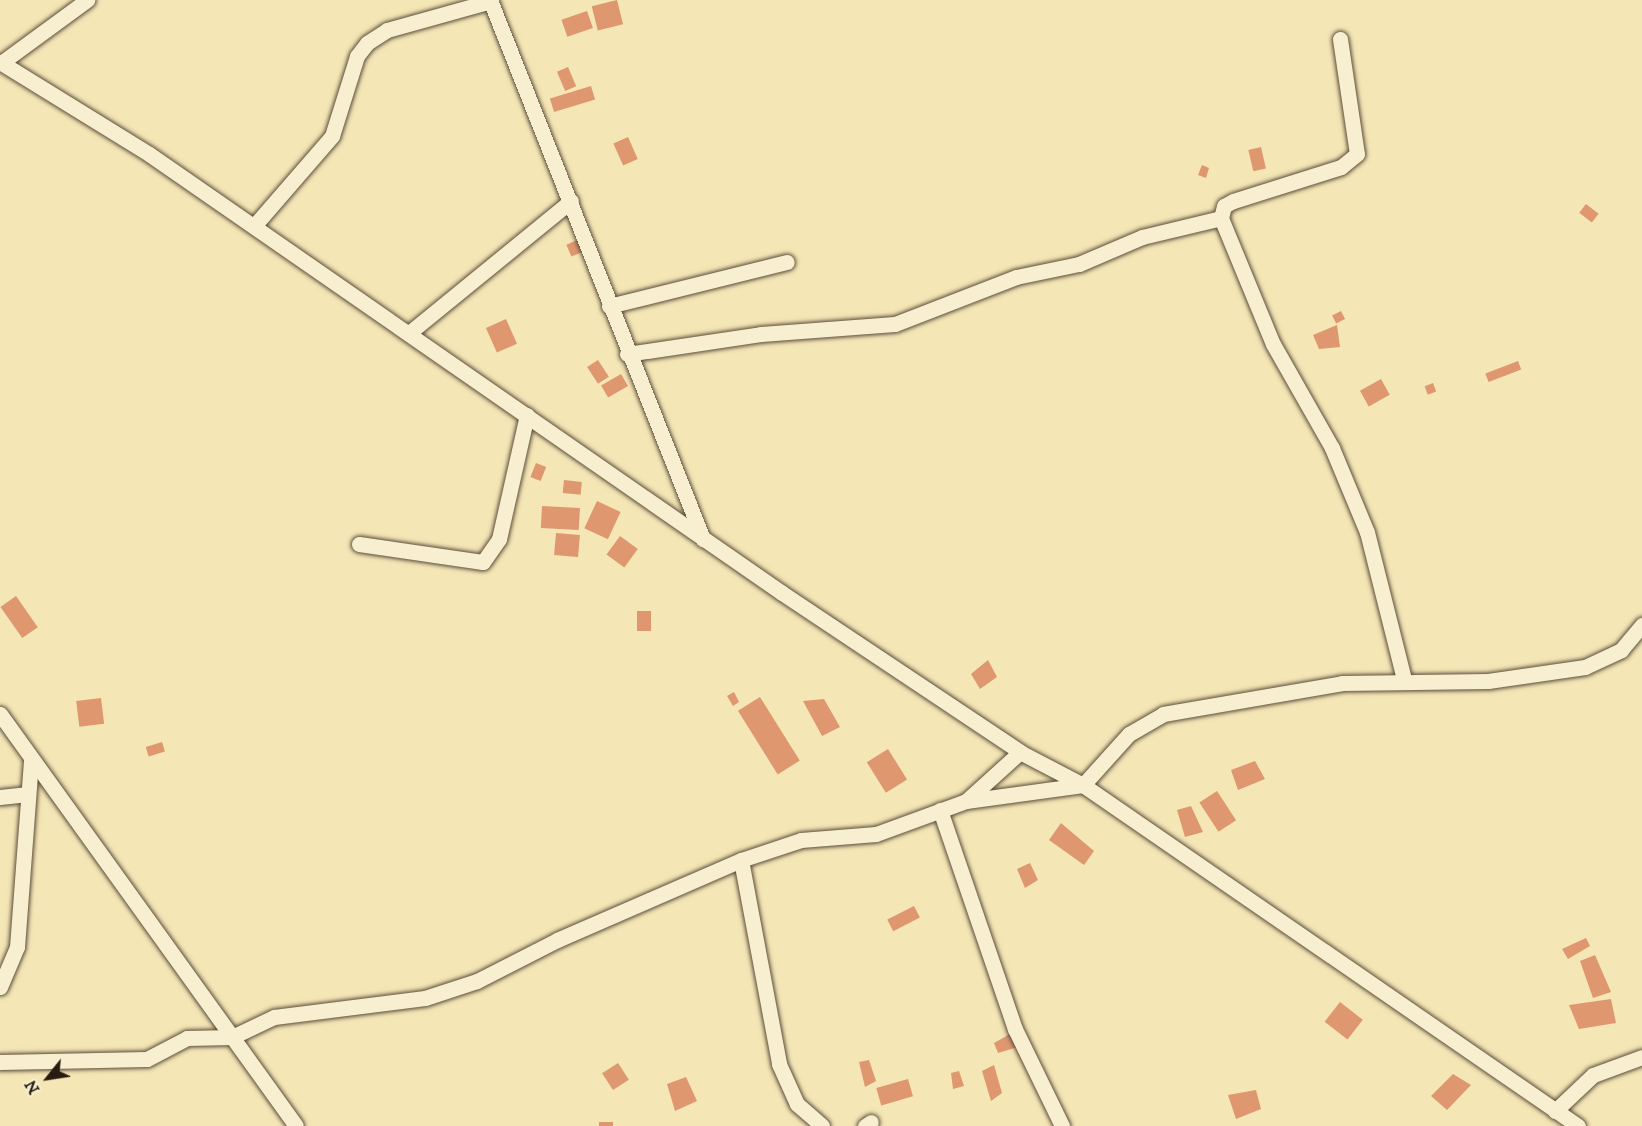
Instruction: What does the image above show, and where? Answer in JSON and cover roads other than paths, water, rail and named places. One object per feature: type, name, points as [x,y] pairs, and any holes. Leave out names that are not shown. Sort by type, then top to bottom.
[{"type":"street","points":[[87,0],[0,63],[254,226],[703,539],[1020,752],[1083,785],[1578,1126]]},
{"type":"street","points":[[254,226],[332,136],[357,57],[367,43],[387,30],[490,1],[571,201],[627,354],[703,539]]},
{"type":"street","points":[[1340,39],[1358,153],[1341,167],[1233,201],[1224,206],[1221,218],[1273,344],[1332,448],[1367,532],[1404,679]]},
{"type":"street","points":[[409,333],[571,201]]},
{"type":"street","points":[[627,354],[761,334],[895,324],[1016,277],[1079,264],[1142,237],[1221,218]]},
{"type":"street","points":[[609,306],[787,262]]},
{"type":"street","points":[[359,544],[483,562],[500,539],[527,416]]},
{"type":"street","points":[[0,1062],[147,1059],[187,1038],[232,1037],[274,1017],[425,998],[477,981],[557,940],[741,860],[801,840],[876,834],[966,801],[1083,785],[1129,734],[1163,714],[1342,683],[1404,679],[1488,681],[1585,667],[1621,650],[1642,625]]},
{"type":"street","points":[[0,714],[31,761],[296,1126]]},
{"type":"street","points":[[966,801],[1020,752]]},
{"type":"street","points":[[0,987],[17,947],[31,761]]},
{"type":"street","points":[[0,797],[28,794]]},
{"type":"street","points":[[940,810],[1016,1029],[1062,1126]]},
{"type":"street","points":[[741,860],[779,1064],[797,1104],[822,1126]]},
{"type":"street","points":[[1556,1111],[1593,1075],[1642,1057]]}]
